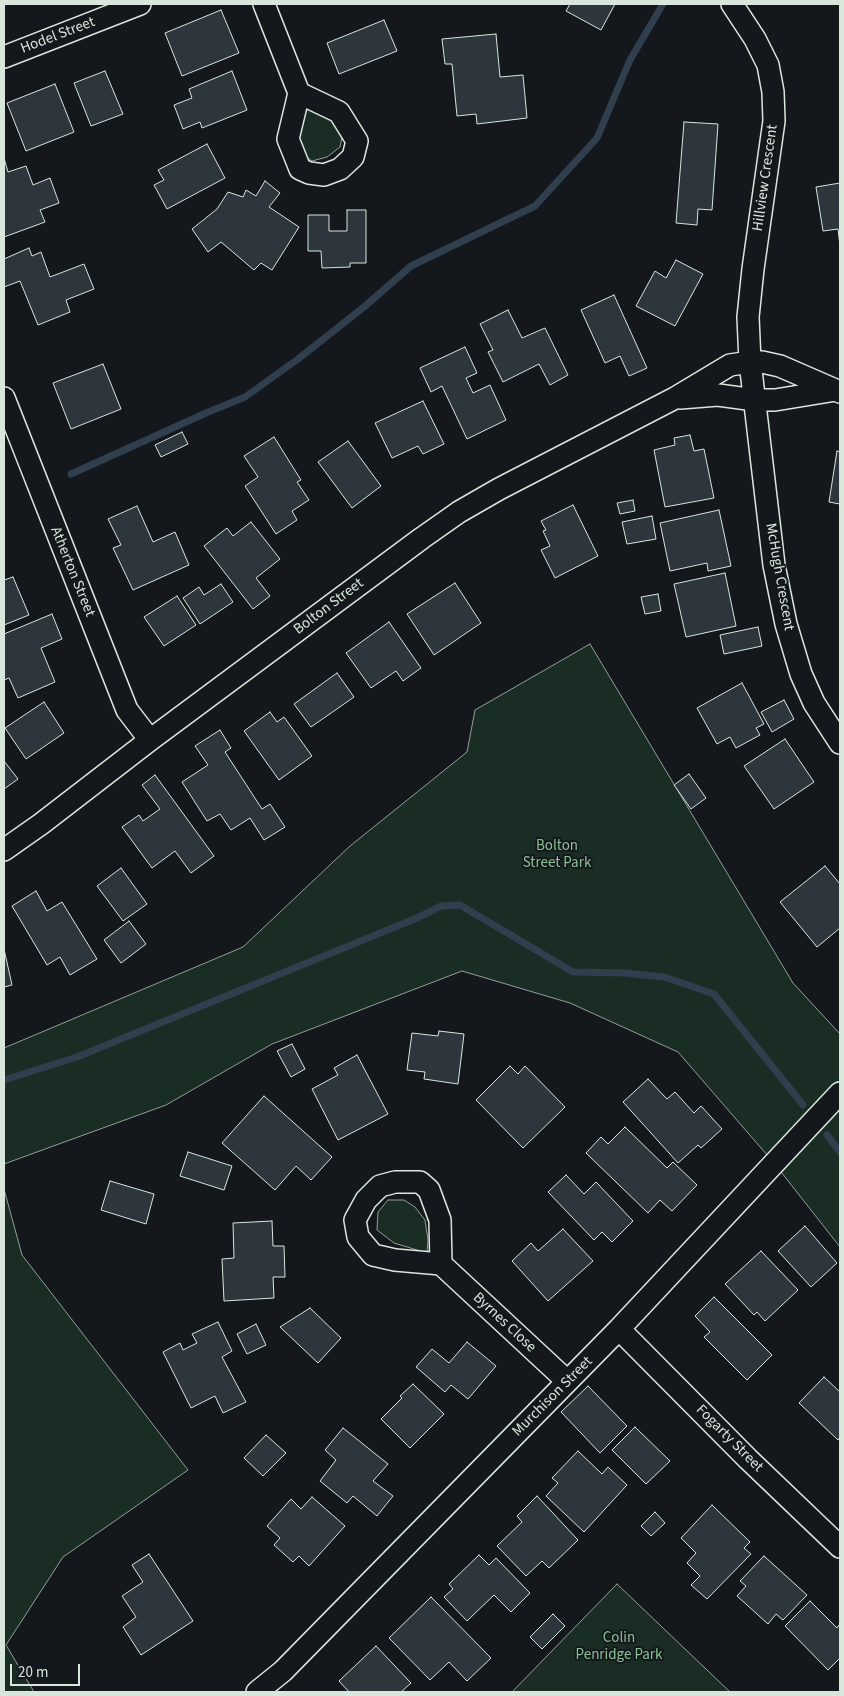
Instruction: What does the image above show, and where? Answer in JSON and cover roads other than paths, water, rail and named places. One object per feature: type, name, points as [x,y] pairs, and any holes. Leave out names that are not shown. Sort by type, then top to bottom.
[{"type":"street","name":"Hodel Street","points":[[4,57],[140,4]]},
{"type":"street","points":[[264,4],[299,94]]},
{"type":"street","name":"Hillview Crescent","points":[[732,4],[755,39],[768,65],[774,102],[774,121],[748,317],[750,362],[755,400]]},
{"type":"street","points":[[750,362],[762,362],[780,366],[838,391]]},
{"type":"street","name":"Bolton Street","points":[[4,850],[42,824],[150,740],[459,512],[675,398],[730,365],[750,362]]},
{"type":"street","points":[[755,400],[775,400],[838,391]]},
{"type":"street","name":"Bolton Street","points":[[675,398],[718,395],[755,400]]},
{"type":"street","name":"Atherton Street","points":[[4,398],[127,710],[150,740]]},
{"type":"street","name":"McHugh Crescent","points":[[755,400],[774,565],[786,624],[801,674],[814,703],[840,743]]},
{"type":"street","name":"Murchison Street","points":[[257,1692],[283,1671],[619,1329],[840,1093]]},
{"type":"street","points":[[395,1182],[420,1182],[429,1190],[440,1220],[441,1264],[395,1260],[373,1255],[358,1237],[355,1220],[366,1200],[380,1186],[395,1182]]},
{"type":"street","name":"Byrnes Close","points":[[441,1264],[567,1382]]},
{"type":"street","name":"Fogarty Street","points":[[619,1329],[748,1459],[840,1547]]},
{"type":"waterway","points":[[71,474],[245,397],[298,359],[364,307],[411,266],[535,206],[597,138],[630,60],[663,4]]},
{"type":"waterway","points":[[4,1080],[77,1057],[417,918],[441,906],[460,905],[573,972],[625,973],[664,977],[714,994],[803,1105]]},
{"type":"waterway","points":[[827,1135],[840,1152]]},
{"type":"park label","name":"Bolton Street Park","points":[[557,856]]},
{"type":"park label","name":"Colin Penridge Park","points":[[619,1648]]}]
